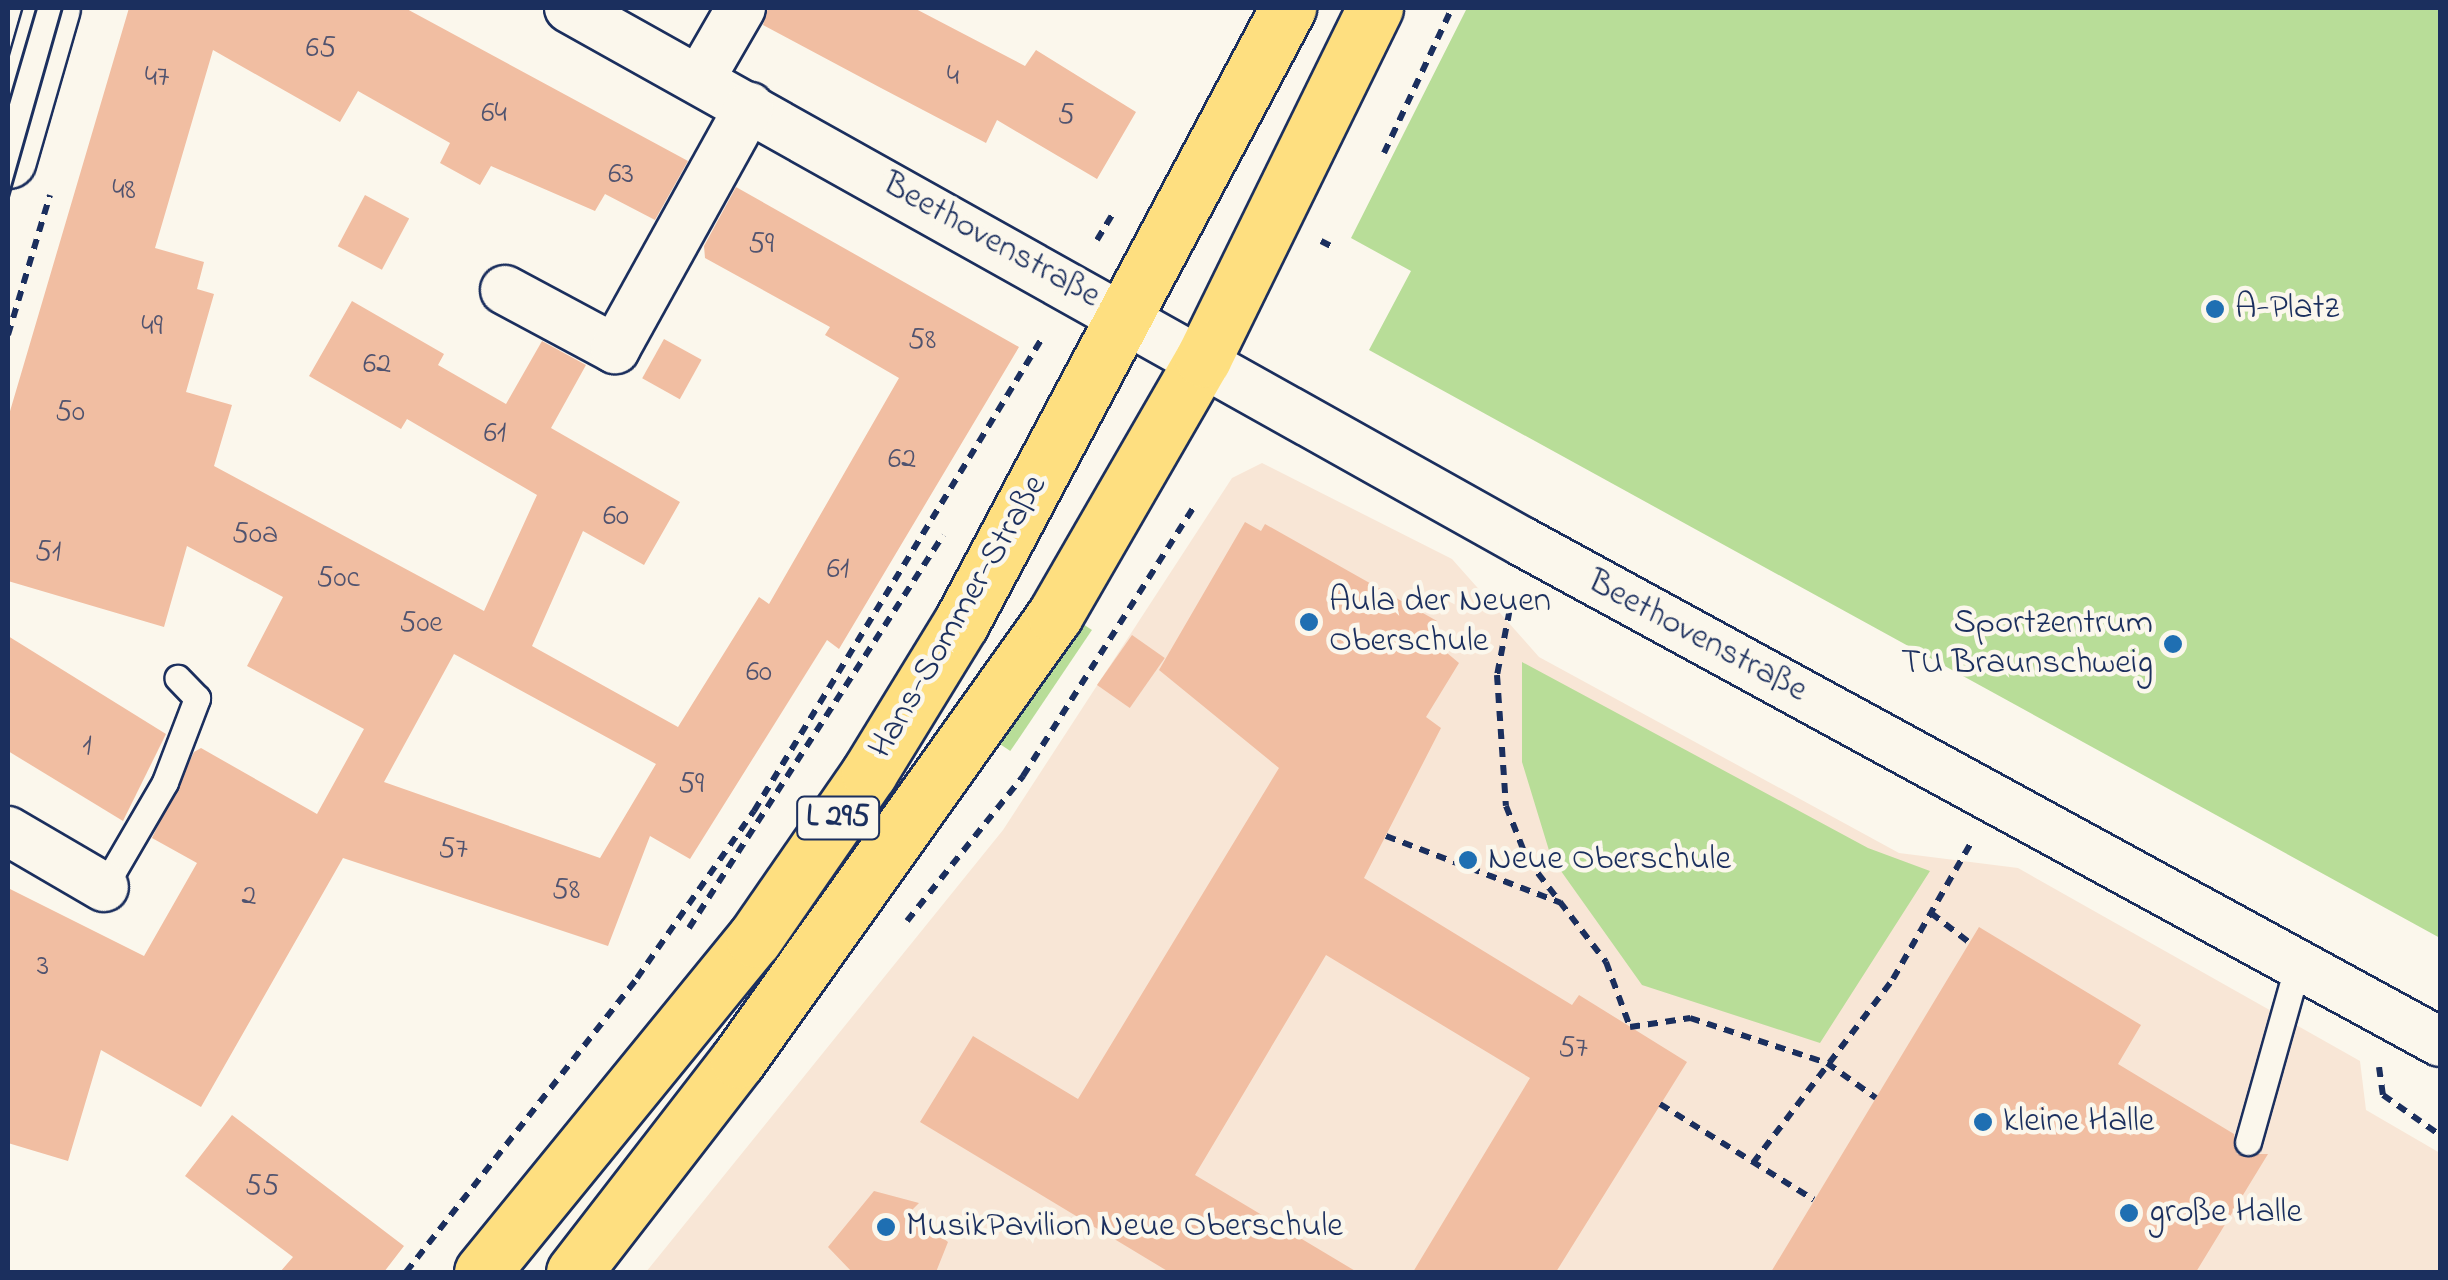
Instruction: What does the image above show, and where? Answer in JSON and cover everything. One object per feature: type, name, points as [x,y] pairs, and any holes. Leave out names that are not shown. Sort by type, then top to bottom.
[{"type":"main road","name":"Hans-Sommer-Straße","points":[[482,1272],[754,940],[868,773],[962,623],[1128,317],[1288,8]]},
{"type":"main road","name":"Hans-Sommer-Straße","points":[[574,1272],[972,738],[1056,615],[1203,359],[1376,8]]},
{"type":"street","points":[[8,160],[52,8]]},
{"type":"street","name":"Beethovenstraße","points":[[569,8],[1128,317],[1523,542],[2440,1042]]},
{"type":"street","points":[[700,80],[742,8]]},
{"type":"street","points":[[505,290],[616,348],[749,107]]},
{"type":"street","points":[[8,831],[104,888]]},
{"type":"lane","points":[[104,888],[165,782],[197,698],[178,678]]},
{"type":"lane","points":[[2248,1142],[2298,964]]},
{"type":"path","points":[[1384,153],[1452,8]]},
{"type":"path","points":[[1321,242],[1335,248]]},
{"type":"path","points":[[8,335],[29,264]]},
{"type":"path","points":[[406,1272],[637,978],[754,811],[1044,334]]},
{"type":"path","points":[[892,936],[960,865],[1023,776],[1193,508]]},
{"type":"path","points":[[521,1147],[766,818],[948,526]]},
{"type":"path","points":[[1523,542],[1497,675],[1506,806],[1527,859],[1606,962],[1630,1028],[1690,1018],[1827,1063],[1876,1098]]},
{"type":"path","points":[[1753,1163],[1892,979],[1996,798]]},
{"type":"path","points":[[1386,836],[1562,904]]},
{"type":"path","points":[[1930,914],[1970,942]]},
{"type":"path","points":[[2377,1052],[2382,1095],[2440,1135]]},
{"type":"path","points":[[1660,1104],[1814,1200]]},
{"type":"shaded area","name":"Neue Oberschule","points":[[1262,463],[1452,559],[1539,657],[1899,853],[2018,868],[2360,1061],[2366,1110],[2440,1153],[2440,1272],[646,1272],[1003,830],[1232,478]]},
{"type":"green space","name":"Sportzentrum TU Braunschweig","points":[[1467,8],[2440,8],[2440,938],[1369,350],[1411,271],[1351,238]]},
{"type":"green space","points":[[1077,620],[1092,630],[1010,751],[995,741]]},
{"type":"green space","points":[[1522,662],[1868,848],[1930,871],[1820,1043],[1642,985],[1551,857],[1522,762]]},
{"type":"building","points":[[129,8],[405,8],[688,161],[655,220],[605,194],[595,211],[491,166],[480,185],[440,163],[450,143],[358,91],[340,122],[213,50],[155,248],[204,262],[197,289],[214,294],[186,392],[232,405],[214,466],[484,611],[537,495],[407,419],[401,429],[309,376],[352,301],[444,354],[438,365],[506,404],[542,341],[586,365],[551,428],[680,502],[644,565],[583,531],[532,646],[678,727],[759,597],[769,604],[899,378],[825,335],[830,327],[705,258],[704,246],[736,187],[1019,347],[839,649],[827,640],[690,859],[650,836],[608,946],[343,858],[201,1107],[101,1050],[68,1161],[8,1143],[8,888],[144,956],[197,863],[152,838],[194,752],[201,748],[317,814],[364,729],[247,666],[283,597],[187,546],[164,627],[8,581],[8,418]],"holes":[[[454,654],[656,764],[600,858],[384,782]]]},
{"type":"building","points":[[768,8],[914,8],[1025,66],[1036,50],[1136,112],[1097,179],[997,120],[986,143],[763,25]]},
{"type":"building","points":[[365,195],[409,218],[382,270],[338,246]]},
{"type":"building","points":[[664,339],[702,360],[680,399],[642,378]]},
{"type":"building","points":[[1245,522],[1261,531],[1265,524],[1437,621],[1428,637],[1459,663],[1426,717],[1441,728],[1364,878],[1572,1005],[1579,995],[1687,1062],[1556,1272],[1413,1272],[1530,1078],[1326,955],[1195,1175],[1357,1272],[1169,1272],[920,1122],[973,1036],[1078,1099],[1279,768],[1159,670]]},
{"type":"building","points":[[1132,635],[1165,658],[1130,708],[1097,685]]},
{"type":"building","points":[[8,636],[166,734],[123,821],[8,751]]},
{"type":"building","points":[[1979,927],[2141,1025],[2118,1064],[2234,1134],[2237,1154],[2268,1154],[2196,1272],[1771,1272]]},
{"type":"building","points":[[232,1115],[404,1246],[384,1272],[280,1272],[293,1257],[185,1176]]},
{"type":"building","name":"MusikPavilion Neue Oberschule","points":[[874,1191],[919,1203],[910,1212],[948,1242],[936,1272],[852,1272],[828,1247]]},
{"type":"tram line","points":[[8,104],[36,8]]},
{"type":"tram line","points":[[8,197],[62,8]]},
{"type":"place","name":"A-Platz","points":[[2215,309]]},
{"type":"place","name":"Aula der Neuen Oberschule","points":[[1309,622]]},
{"type":"place","name":"Sportzentrum TU Braunschweig","points":[[2173,644]]},
{"type":"place","name":"Neue Oberschule","points":[[1468,860]]},
{"type":"place","name":"kleine Halle","points":[[1983,1122]]},
{"type":"place","name":"große Halle","points":[[2129,1213]]},
{"type":"place","name":"MusikPavilion Neue Oberschule","points":[[886,1227]]}]
